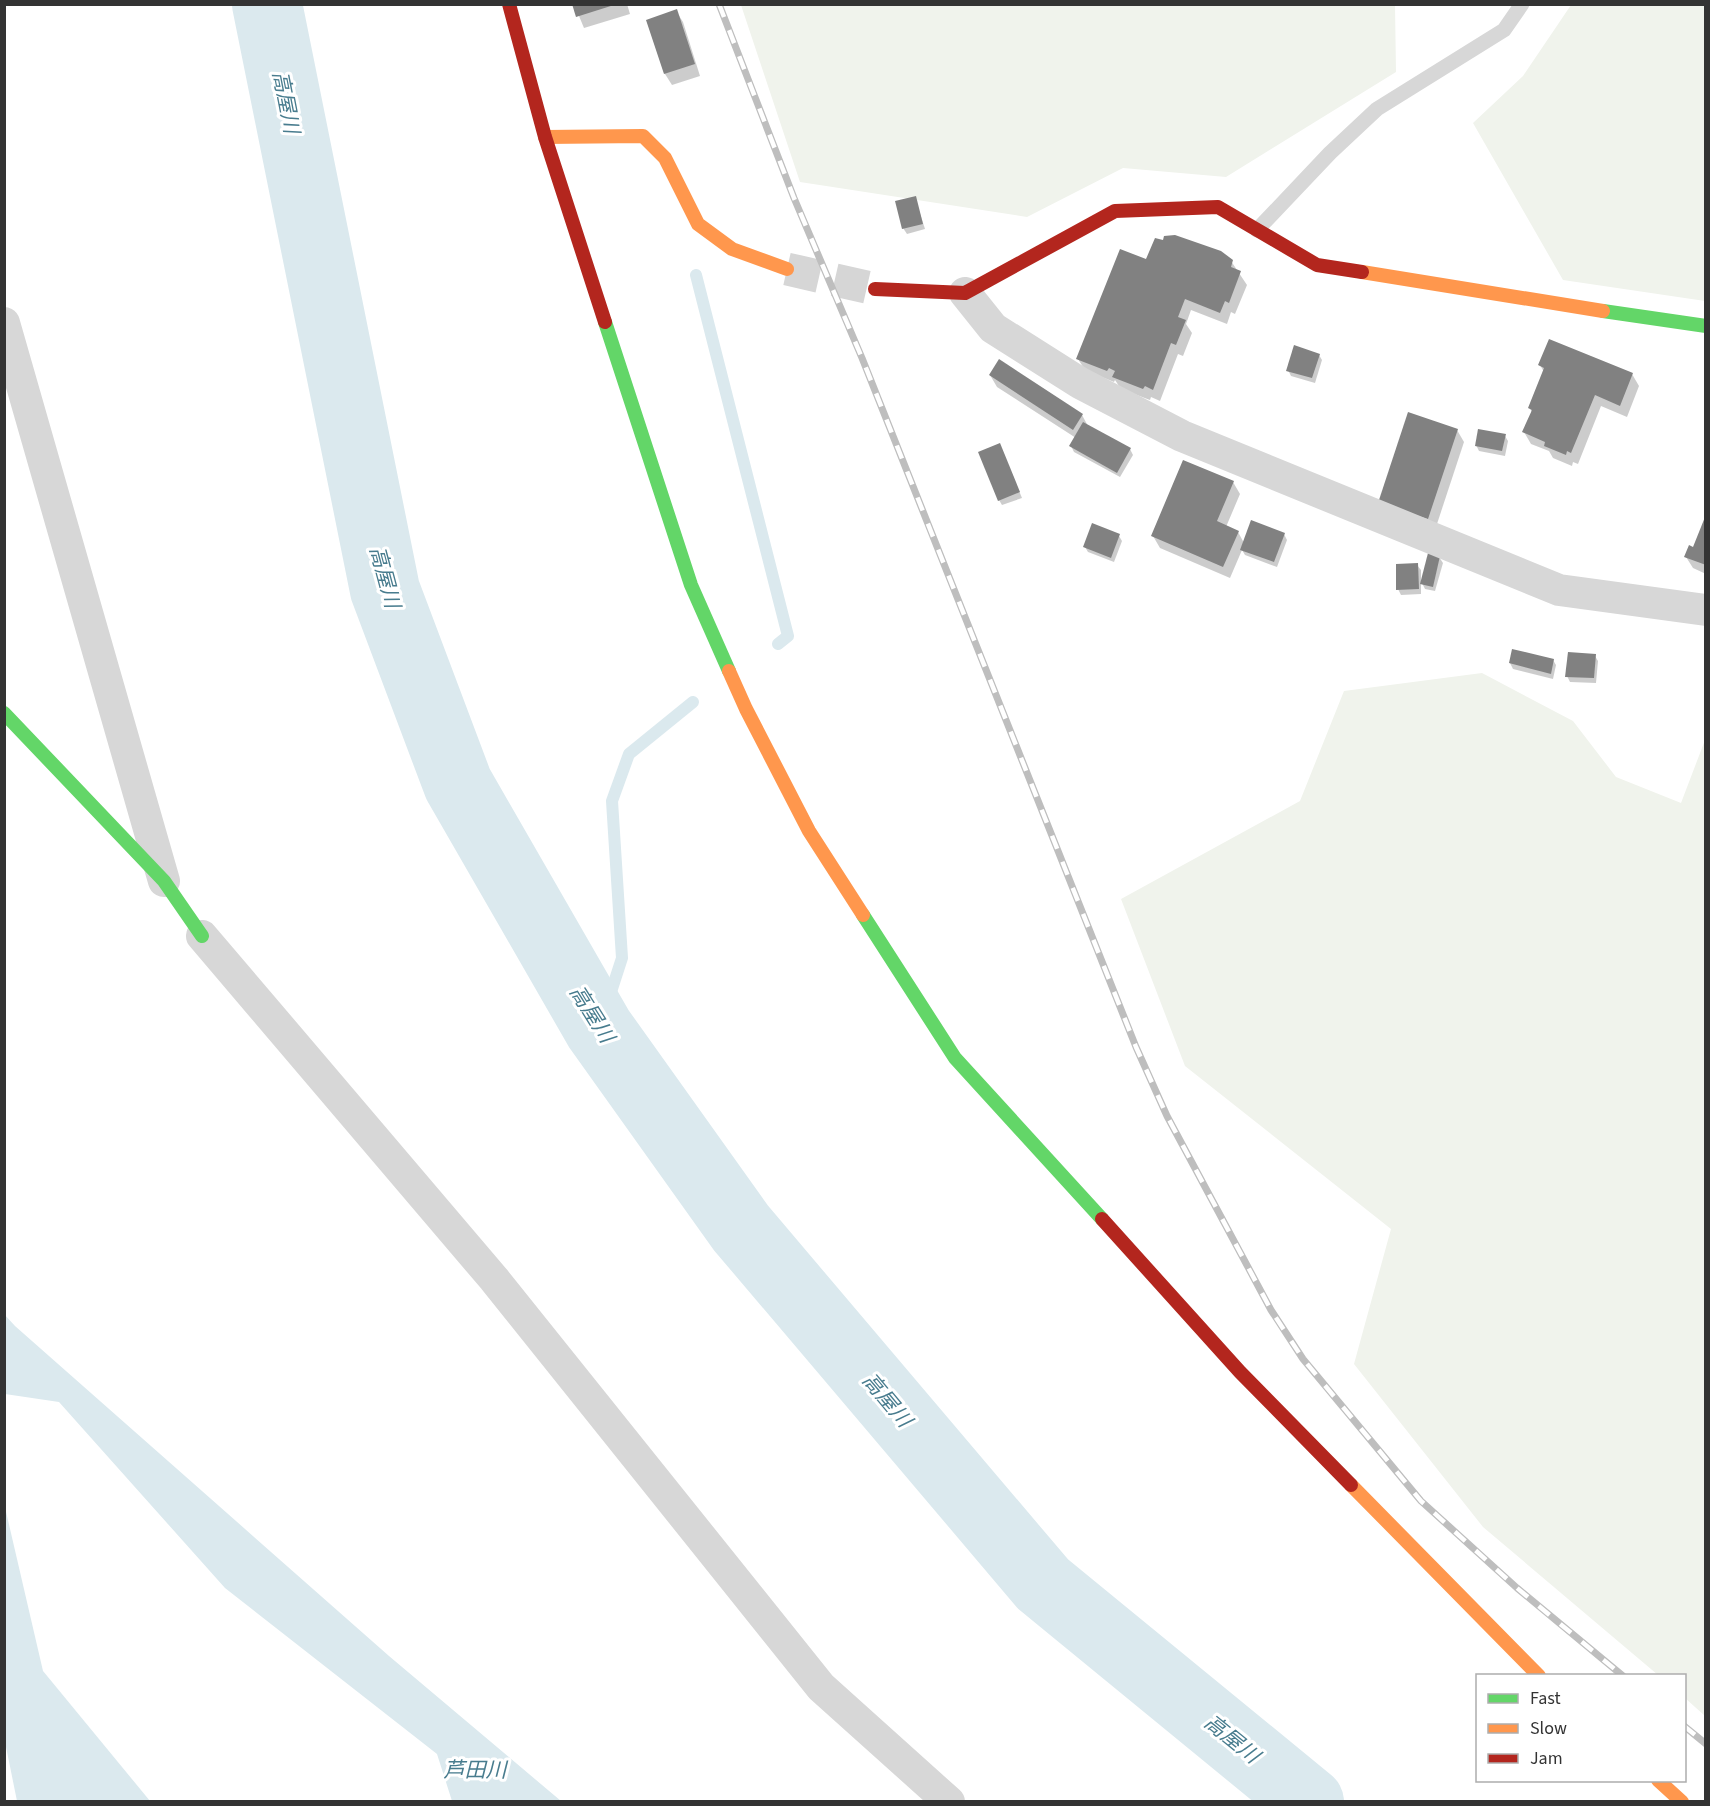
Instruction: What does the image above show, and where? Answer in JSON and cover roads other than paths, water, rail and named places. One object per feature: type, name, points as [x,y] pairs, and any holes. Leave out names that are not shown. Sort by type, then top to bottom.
[{"type":"street","points":[[509,4],[545,137],[691,585],[746,709],[815,841],[955,1058],[1240,1372],[1537,1674]]},
{"type":"street","points":[[545,137],[643,136],[665,158],[698,224],[732,249],[787,269]]},
{"type":"street","points":[[875,289],[965,293],[1115,211],[1218,207],[1317,265],[1706,326]]},
{"type":"street","points":[[965,293],[993,328],[1080,383],[1182,436],[1559,590],[1706,610]]},
{"type":"street","points":[[4,323],[164,881]]},
{"type":"street","points":[[4,713],[164,881],[202,936],[494,1280],[821,1687],[949,1802]]},
{"type":"street","points":[[1660,1782],[1682,1802]]},
{"type":"lane","points":[[1257,230],[1330,153],[1377,109],[1504,30],[1522,4]]},
{"type":"water","name":"芦田川","points":[[4,1314],[389,1656],[561,1801],[452,1801],[437,1754],[225,1588],[59,1402],[5,1394]]},
{"type":"water","points":[[4,1503],[43,1671],[150,1801],[17,1801],[4,1737]]},
{"type":"waterway","name":"高屋川","points":[[267,4],[385,590],[458,784],[599,1029],[741,1228],[1043,1584],[1309,1802]]},
{"type":"waterway","points":[[696,275],[788,636],[778,644]]},
{"type":"waterway","points":[[599,1029],[622,958],[612,801],[629,754],[693,702]]},
{"type":"tunnel","points":[[787,269],[875,289]]},
{"type":"railway","points":[[719,4],[794,198],[862,358],[1136,1047],[1167,1116],[1271,1310],[1303,1359],[1421,1501],[1517,1588],[1621,1674]]},
{"type":"railway","points":[[1686,1728],[1706,1744]]}]
